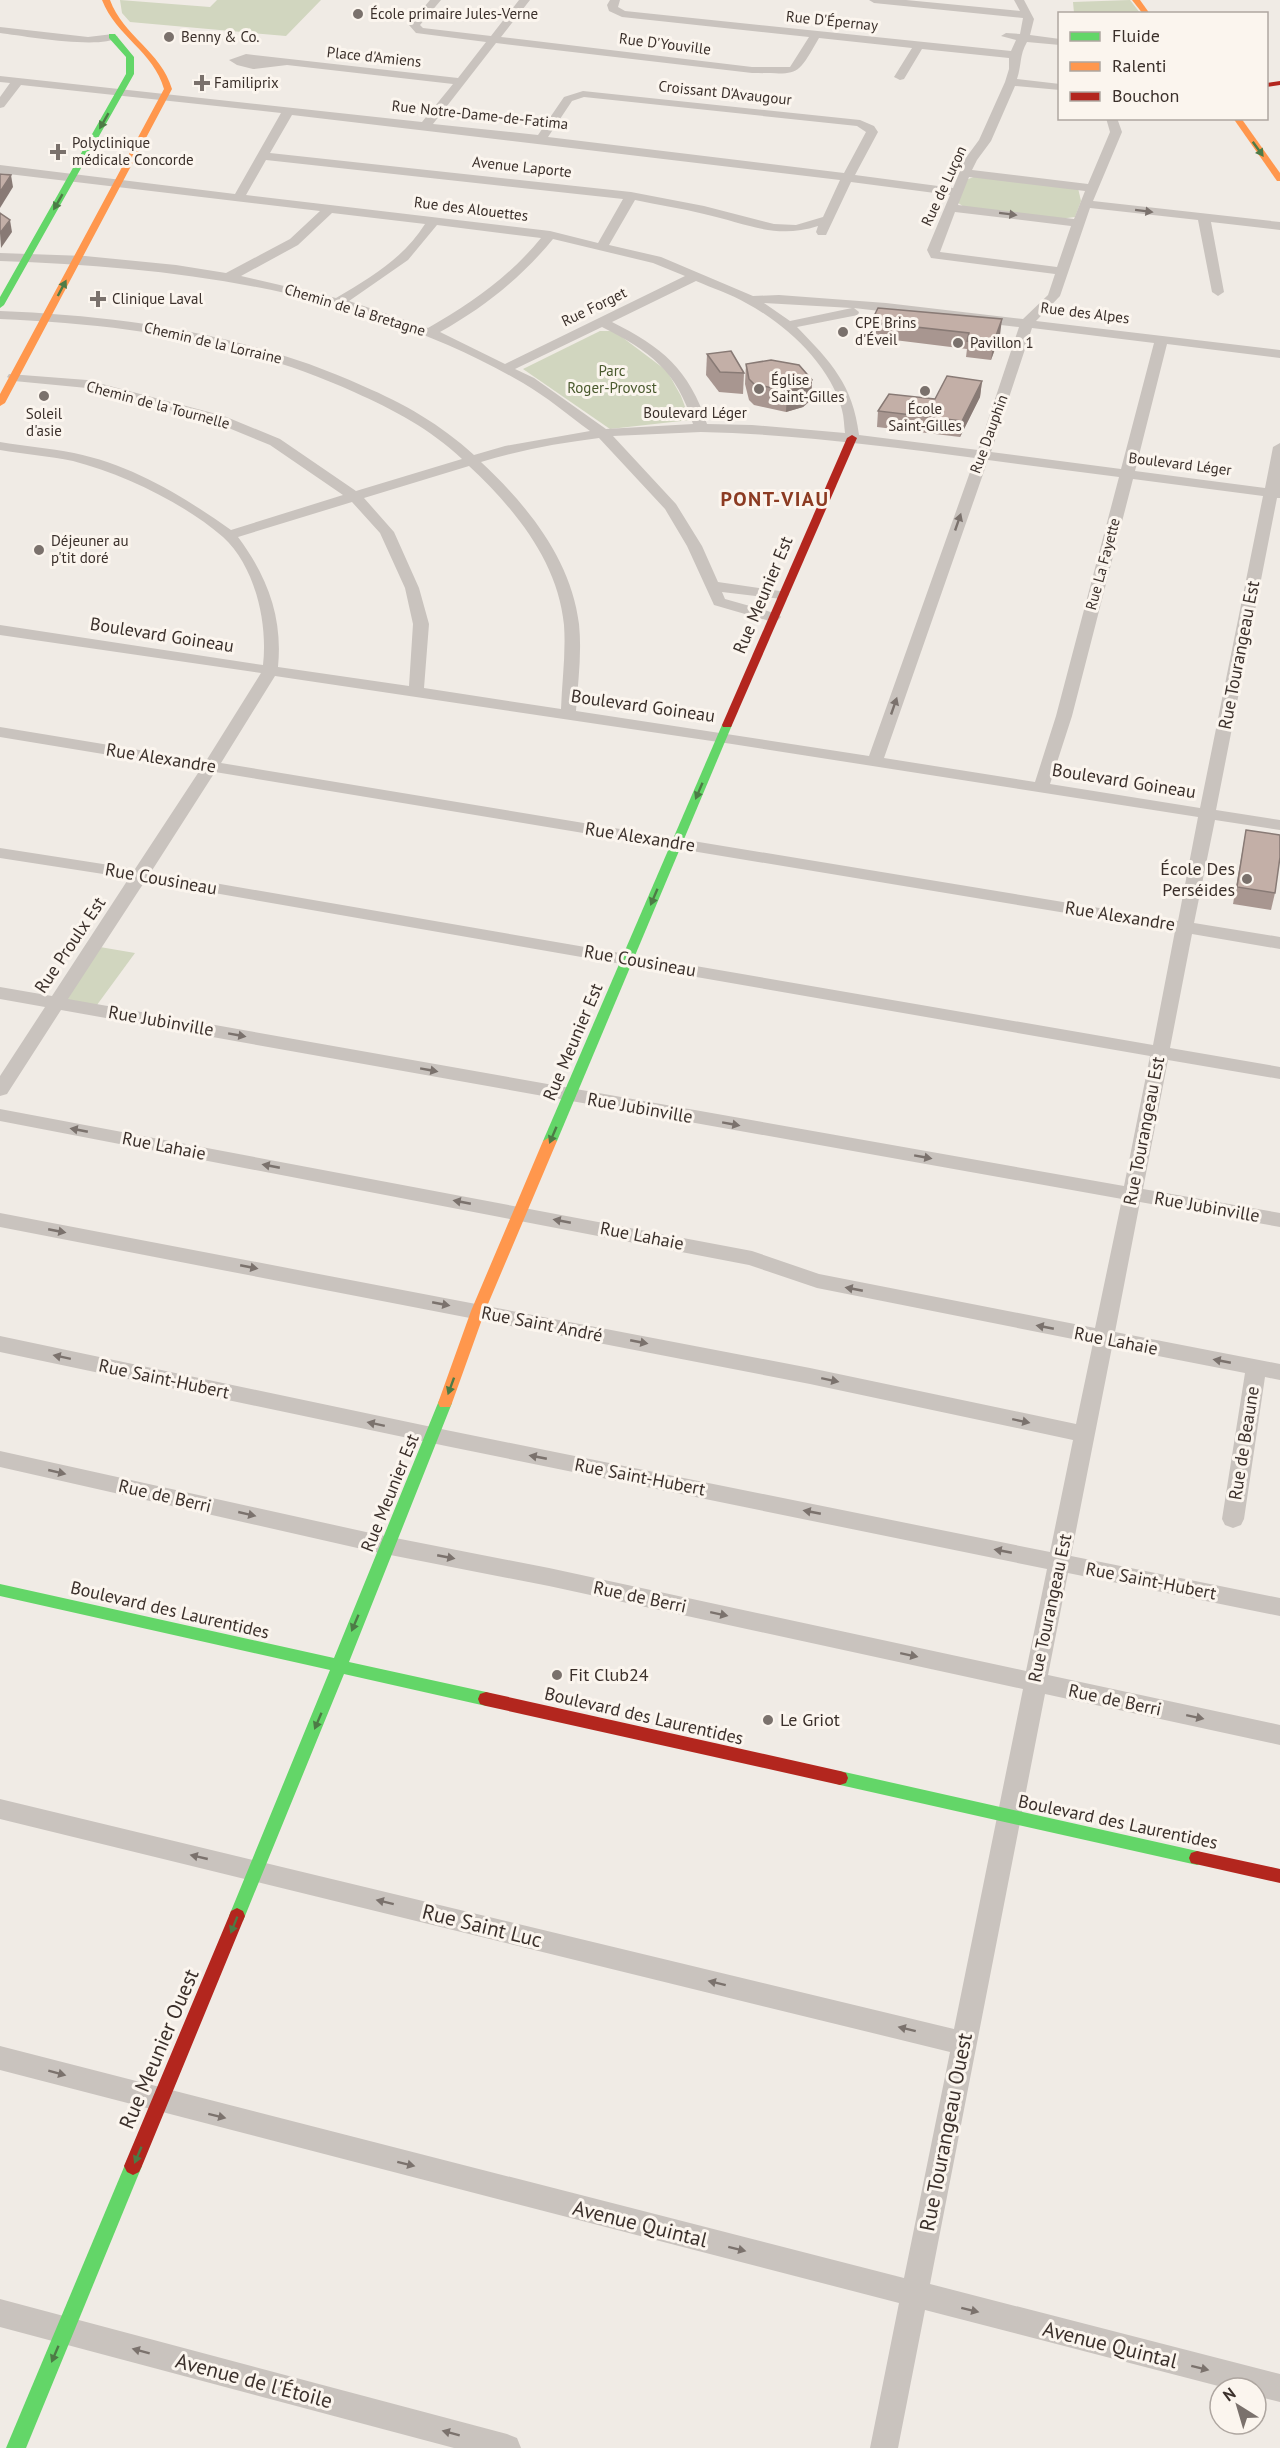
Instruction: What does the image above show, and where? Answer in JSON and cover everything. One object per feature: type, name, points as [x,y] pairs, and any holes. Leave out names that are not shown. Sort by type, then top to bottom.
[{"type":"street","points":[[0,403],[164,98],[168,85],[166,74],[112,19],[106,0]]},
{"type":"street","name":"Rue D'Youville","points":[[436,0],[414,26],[420,31],[780,71],[793,70],[800,63],[816,34]]},
{"type":"street","points":[[425,126],[525,0]]},
{"type":"street","points":[[874,0],[1025,15]]},
{"type":"street","points":[[1019,0],[1029,19],[1025,35]]},
{"type":"street","points":[[1136,0],[1145,12]]},
{"type":"street","name":"Rue D'Épernay","points":[[614,5],[622,14],[1014,55]]},
{"type":"street","points":[[998,54],[1015,19],[1025,15]]},
{"type":"street","points":[[0,305],[130,74],[133,62],[129,53],[102,26]]},
{"type":"street","points":[[0,30],[92,40],[113,37]]},
{"type":"street","points":[[1008,33],[1058,42]]},
{"type":"street","points":[[1025,35],[1058,35]]},
{"type":"street","name":"Rue de Luçon","points":[[1025,35],[1014,55],[1015,69],[1011,82],[985,141],[971,159],[933,250],[935,255],[1063,271]]},
{"type":"street","points":[[900,77],[919,45]]},
{"type":"street","name":"Place d'Amiens","points":[[285,62],[459,81]]},
{"type":"street","name":"Rue Notre-Dame-de-Fatima","points":[[0,79],[541,139],[956,192]]},
{"type":"street","points":[[0,105],[18,81]]},
{"type":"street","points":[[1011,82],[1058,87]]},
{"type":"street","name":"Croissant D'Avaugour","points":[[541,139],[568,99],[583,94],[860,123],[870,128],[872,132],[847,178]]},
{"type":"street","points":[[238,198],[288,111]]},
{"type":"street","name":"Rue Dauphin","points":[[875,761],[1027,323],[1054,296],[1091,188],[1116,132],[1112,120]]},
{"type":"street","points":[[1238,120],[1280,178]]},
{"type":"street","name":"Avenue Laporte","points":[[263,156],[631,196],[704,210],[774,228],[782,235],[815,236],[824,231],[847,178]]},
{"type":"street","name":"Rue des Alouettes","points":[[0,169],[550,235],[603,245],[657,260],[751,300],[788,325],[818,355],[836,380],[849,410],[852,438]]},
{"type":"street","points":[[965,173],[1091,188]]},
{"type":"street","points":[[603,245],[631,196]]},
{"type":"street","points":[[1086,204],[1280,226]]},
{"type":"street","points":[[950,208],[1078,223]]},
{"type":"street","points":[[229,277],[294,242],[329,209]]},
{"type":"street","points":[[1204,218],[1218,292]]},
{"type":"street","points":[[338,302],[375,280],[404,257],[425,237],[433,221]]},
{"type":"street","points":[[431,333],[460,317],[512,278],[550,235]]},
{"type":"street","name":"Chemin de la Bretagne","points":[[0,257],[124,263],[229,277],[338,302],[431,333],[507,369],[557,399],[618,447],[661,494],[679,519],[719,602],[773,617]]},
{"type":"street","name":"Rue Forget","points":[[507,369],[696,276]]},
{"type":"street","name":"Rue des Alpes","points":[[751,300],[779,299],[886,307],[1280,354]]},
{"type":"street","name":"Rue des Alpes","points":[[788,325],[886,307]]},
{"type":"street","name":"Chemin de la Lorraine","points":[[0,315],[47,316],[152,329],[256,351],[298,363],[348,382],[437,430],[509,496],[549,552],[566,598],[572,631],[568,715]]},
{"type":"street","points":[[602,322],[644,342],[666,361],[683,380],[694,401],[701,428]]},
{"type":"street","name":"Rue La Fayette","points":[[1041,788],[1064,716],[1162,339]]},
{"type":"street","name":"Chemin de la Tournelle","points":[[14,377],[87,384],[219,419],[275,442],[354,496],[387,532],[412,588],[422,624],[416,692]]},
{"type":"street","name":"Boulevard Léger","points":[[229,535],[471,460],[544,442],[633,430],[752,429],[852,438],[1275,493]]},
{"type":"street","name":"Rue Meunier Est","points":[[339,1666],[433,1436],[478,1311],[782,595],[852,438]]},
{"type":"street","points":[[0,446],[73,457],[113,469],[149,484],[182,502],[229,535],[246,558],[261,586],[269,615],[273,643],[270,671]]},
{"type":"street","name":"Rue Tourangeau Est","points":[[1009,1816],[1184,927],[1275,493],[1280,447]]},
{"type":"street","points":[[713,586],[782,595]]},
{"type":"street","name":"Boulevard Goineau","points":[[0,630],[875,761],[1280,825]]},
{"type":"street","name":"Rue Proulx Est","points":[[0,1090],[212,766],[270,671]]},
{"type":"street","name":"Rue Alexandre","points":[[0,732],[1280,943]]},
{"type":"street","name":"Rue Cousineau","points":[[0,853],[140,875],[1280,1073]]},
{"type":"street","name":"Rue Jubinville","points":[[0,993],[570,1096],[1280,1220]]},
{"type":"street","name":"Rue Lahaie","points":[[0,1115],[752,1258],[817,1281],[1102,1339],[1280,1372]]},
{"type":"street","name":"Rue Saint André","points":[[0,1220],[810,1376],[1084,1434]]},
{"type":"street","name":"Rue Saint-Hubert","points":[[0,1344],[433,1436],[1280,1607]]},
{"type":"street","name":"Rue de Beaune","points":[[1233,1519],[1256,1367]]},
{"type":"street","name":"Rue de Berri","points":[[0,1460],[1280,1735]]},
{"type":"street","name":"Boulevard des Laurentides","points":[[0,1590],[1280,1876]]},
{"type":"street","name":"Rue Meunier Ouest","points":[[16,2448],[339,1666]]},
{"type":"street","name":"Rue Saint Luc","points":[[0,1809],[963,2043]]},
{"type":"street","name":"Rue Tourangeau Ouest","points":[[884,2448],[1009,1816]]},
{"type":"street","name":"Avenue Quintal","points":[[0,2058],[1280,2388]]},
{"type":"street","name":"Avenue de l'Étoile","points":[[0,2313],[507,2448]]},
{"type":"green space","points":[[120,0],[210,7],[217,0],[321,0],[286,36],[130,22],[122,13]]},
{"type":"green space","points":[[1130,0],[1139,12],[1074,12],[1073,2]]},
{"type":"green space","points":[[976,176],[1078,188],[1081,201],[1075,217],[1059,219],[964,207],[954,200],[966,180]]},
{"type":"green space","name":"Parc Roger-Provost","points":[[600,331],[614,331],[667,371],[681,396],[690,420],[610,429],[523,369]]},
{"type":"green space","points":[[94,946],[135,953],[94,1009],[56,1002]]},
{"type":"building","points":[[0,174],[11,175],[0,192]]},
{"type":"building","points":[[0,213],[10,220],[0,233]]},
{"type":"building","points":[[878,308],[1002,319],[993,344],[967,341],[969,333],[871,322]]},
{"type":"building","points":[[731,351],[744,373],[720,372],[707,354]]},
{"type":"building","points":[[771,360],[799,365],[812,380],[804,386],[787,391],[754,384],[749,379],[746,364]]},
{"type":"building","points":[[947,376],[982,381],[962,421],[878,411],[889,394],[935,399]]},
{"type":"building","points":[[1246,830],[1280,835],[1280,857],[1275,893],[1237,887]]},
{"type":"traffic: fast","points":[[0,305],[130,74],[130,57],[112,36]]},
{"type":"traffic: fast","points":[[550,1141],[727,725]]},
{"type":"traffic: fast","points":[[237,1916],[329,1695],[349,1638],[445,1403]]},
{"type":"traffic: fast","points":[[0,1590],[486,1699]]},
{"type":"traffic: fast","points":[[840,1778],[1197,1858]]},
{"type":"traffic: fast","points":[[16,2448],[133,2166]]},
{"type":"traffic: slow","points":[[0,403],[168,89],[164,75],[157,64],[119,25],[106,0]]},
{"type":"traffic: slow","points":[[1136,0],[1145,12]]},
{"type":"traffic: slow","points":[[1238,120],[1280,179]]},
{"type":"traffic: slow","points":[[445,1403],[478,1311],[550,1141]]},
{"type":"traffic: jam","points":[[1268,85],[1280,83]]},
{"type":"traffic: jam","points":[[727,725],[852,438]]},
{"type":"traffic: jam","points":[[486,1699],[840,1778]]},
{"type":"traffic: jam","points":[[1197,1858],[1280,1876]]},
{"type":"traffic: jam","points":[[133,2166],[237,1916]]},
{"type":"place","name":"École primaire Jules-Verne","points":[[358,14]]},
{"type":"place","name":"Benny & Co.","points":[[169,37]]},
{"type":"place","name":"Familiprix","points":[[202,83]]},
{"type":"place","name":"Polyclinique médicale Concorde","points":[[58,152]]},
{"type":"place","name":"Clinique Laval","points":[[98,299]]},
{"type":"place","name":"CPE Brins d'Éveil","points":[[843,332]]},
{"type":"place","name":"Pavillon 1","points":[[958,343]]},
{"type":"place","name":"Église Saint-Gilles","points":[[759,389]]},
{"type":"place","name":"École Saint-Gilles","points":[[925,391]]},
{"type":"place","name":"Soleil d'asie","points":[[44,396]]},
{"type":"place","name":"Déjeuner au p'tit doré","points":[[39,550]]},
{"type":"place","name":"École Des Perséides","points":[[1247,879]]},
{"type":"place","name":"Fit Club24","points":[[557,1675]]},
{"type":"place","name":"Le Griot","points":[[768,1720]]},
{"type":"district","name":"PONT-VIAU","points":[[775,499]]}]
